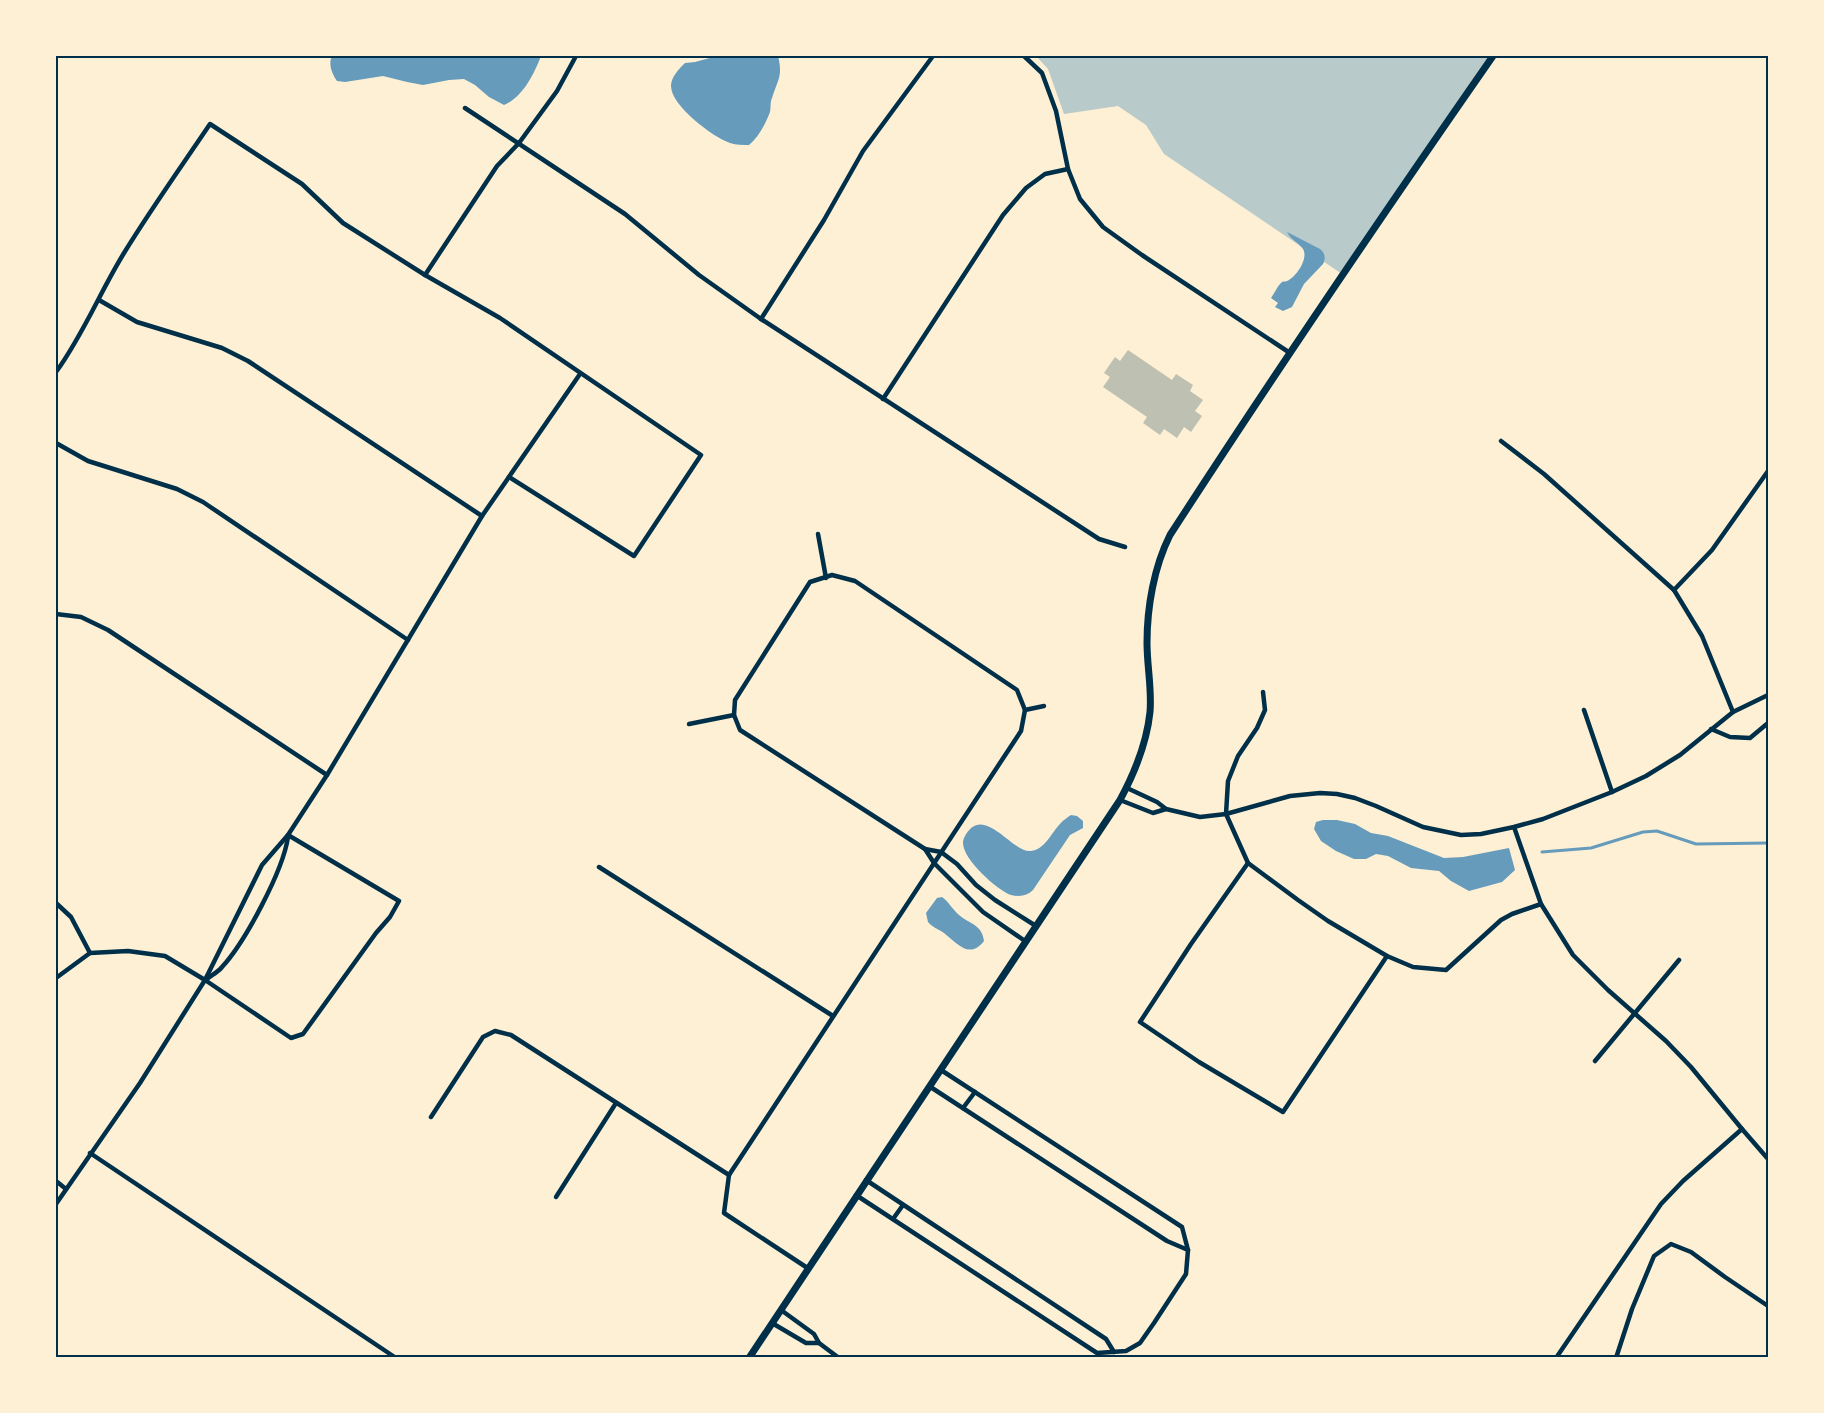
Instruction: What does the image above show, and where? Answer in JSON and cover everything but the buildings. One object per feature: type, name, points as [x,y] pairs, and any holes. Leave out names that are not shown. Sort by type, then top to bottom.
[{"type":"main road","points":[[749,1358],[1127,788],[1139,758],[1150,713],[1147,628],[1163,550],[1170,535],[1232,439],[1493,56]]},
{"type":"street","points":[[425,275],[497,166],[519,143],[557,91],[576,56]]},
{"type":"street","points":[[761,319],[824,220],[863,151],[933,56]]},
{"type":"street","points":[[1024,56],[1042,73],[1056,111],[1068,169],[1080,199],[1103,227],[1290,353]]},
{"type":"street","points":[[465,108],[625,214],[699,275],[761,319],[1099,539],[1125,547]]},
{"type":"street","points":[[56,372],[123,255],[210,123],[302,184],[343,223],[425,275],[500,318],[701,455],[634,556],[509,477]]},
{"type":"street","points":[[883,399],[1003,215],[1026,188],[1046,174],[1068,169]]},
{"type":"street","points":[[99,300],[137,322],[222,348],[248,360],[482,516]]},
{"type":"street","points":[[56,1204],[140,1083],[205,981],[262,865],[288,835],[327,775],[482,516],[580,374]]},
{"type":"street","points":[[1501,441],[1544,474],[1674,590],[1702,636],[1733,712]]},
{"type":"street","points":[[56,443],[88,461],[177,489],[203,502],[408,640]]},
{"type":"street","points":[[1674,590],[1712,550],[1768,471]]},
{"type":"street","points":[[818,534],[826,578]]},
{"type":"street","points":[[809,1269],[724,1214],[729,1175],[833,1016],[941,852],[1021,731],[1024,710],[1017,690],[855,581],[832,575],[810,582],[735,700],[735,715],[740,730],[925,849],[941,852],[995,900],[1036,926]]},
{"type":"street","points":[[56,614],[81,617],[108,630],[327,775]]},
{"type":"street","points":[[1263,692],[1265,710],[1257,728],[1238,756],[1228,781],[1226,814],[1248,862],[1313,911],[1387,956],[1413,967],[1446,970],[1501,920],[1541,904]]},
{"type":"street","points":[[1127,788],[1157,802],[1166,809],[1200,817],[1226,814],[1290,796],[1337,794],[1355,798],[1423,827],[1461,835],[1481,834],[1543,819],[1646,776],[1680,755],[1733,712],[1768,695]]},
{"type":"street","points":[[1024,710],[1044,706]]},
{"type":"street","points":[[1584,710],[1612,792]]},
{"type":"street","points":[[689,724],[735,715]]},
{"type":"street","points":[[1711,729],[1730,737],[1750,738],[1768,723]]},
{"type":"street","points":[[1120,800],[1153,813],[1166,809]]},
{"type":"street","points":[[1514,827],[1541,904],[1573,955],[1691,1067],[1768,1159]]},
{"type":"street","points":[[205,981],[221,968],[251,923],[286,850],[288,835]]},
{"type":"street","points":[[56,978],[90,953],[128,951],[165,956],[291,1038],[303,1034],[390,917],[399,901],[288,835]]},
{"type":"street","points":[[925,849],[934,863],[983,912],[1025,942]]},
{"type":"street","points":[[1248,862],[1185,952],[1140,1022],[1199,1062],[1283,1112],[1387,956]]},
{"type":"street","points":[[599,867],[833,1016]]},
{"type":"street","points":[[56,903],[70,917],[90,953]]},
{"type":"street","points":[[1595,1061],[1679,960]]},
{"type":"street","points":[[431,1118],[483,1037],[495,1031],[511,1035],[729,1175]]},
{"type":"street","points":[[856,1195],[1097,1353],[1126,1351],[1140,1343],[1154,1323],[1186,1274],[1188,1250],[1182,1227],[941,1070]]},
{"type":"street","points":[[929,1086],[1167,1241],[1188,1250]]},
{"type":"street","points":[[963,1108],[975,1092]]},
{"type":"street","points":[[556,1197],[615,1103]]},
{"type":"street","points":[[1556,1358],[1661,1204],[1683,1181],[1742,1129]]},
{"type":"street","points":[[90,1153],[396,1358]]},
{"type":"street","points":[[866,1180],[1106,1339],[1114,1352]]},
{"type":"street","points":[[56,1181],[66,1188]]},
{"type":"street","points":[[894,1219],[903,1205]]},
{"type":"street","points":[[1616,1358],[1632,1309],[1654,1256],[1671,1244],[1691,1251],[1768,1306]]},
{"type":"street","points":[[781,1310],[814,1334],[819,1343],[838,1358]]},
{"type":"street","points":[[772,1323],[806,1343],[819,1343]]},
{"type":"shaded area","points":[[1036,56],[1493,56],[1342,274],[1164,154],[1146,125],[1118,106],[1064,114],[1048,69]]},
{"type":"water","points":[[332,56],[541,56],[522,91],[504,105],[464,79],[423,85],[383,76],[345,82],[337,81],[331,69]]},
{"type":"water","points":[[717,56],[778,56],[780,73],[771,100],[770,112],[756,138],[749,145],[730,143],[714,134],[694,120],[673,94],[672,79],[685,63]]},
{"type":"water","points":[[1287,232],[1320,249],[1325,258],[1323,264],[1304,284],[1292,307],[1283,311],[1275,307],[1278,303],[1271,298],[1282,282],[1290,279],[1297,272],[1304,258],[1303,249]]},
{"type":"water","points":[[1071,815],[1083,821],[1083,828],[1070,835],[1033,890],[1023,896],[1011,895],[988,879],[972,862],[963,845],[964,838],[971,828],[979,825],[988,826],[997,831],[1022,849],[1035,850],[1040,848],[1061,823]]},
{"type":"water","points":[[1323,820],[1355,824],[1371,833],[1388,836],[1444,858],[1463,857],[1509,848],[1515,870],[1502,882],[1469,891],[1439,871],[1411,868],[1388,856],[1376,854],[1366,859],[1354,859],[1336,851],[1321,841],[1314,829],[1316,822]]},
{"type":"water","points":[[942,897],[959,915],[981,931],[984,941],[979,947],[963,948],[928,922],[926,913],[937,898]]},
{"type":"waterway","points":[[1542,852],[1591,848],[1643,832],[1657,831],[1696,844],[1768,843]]}]
